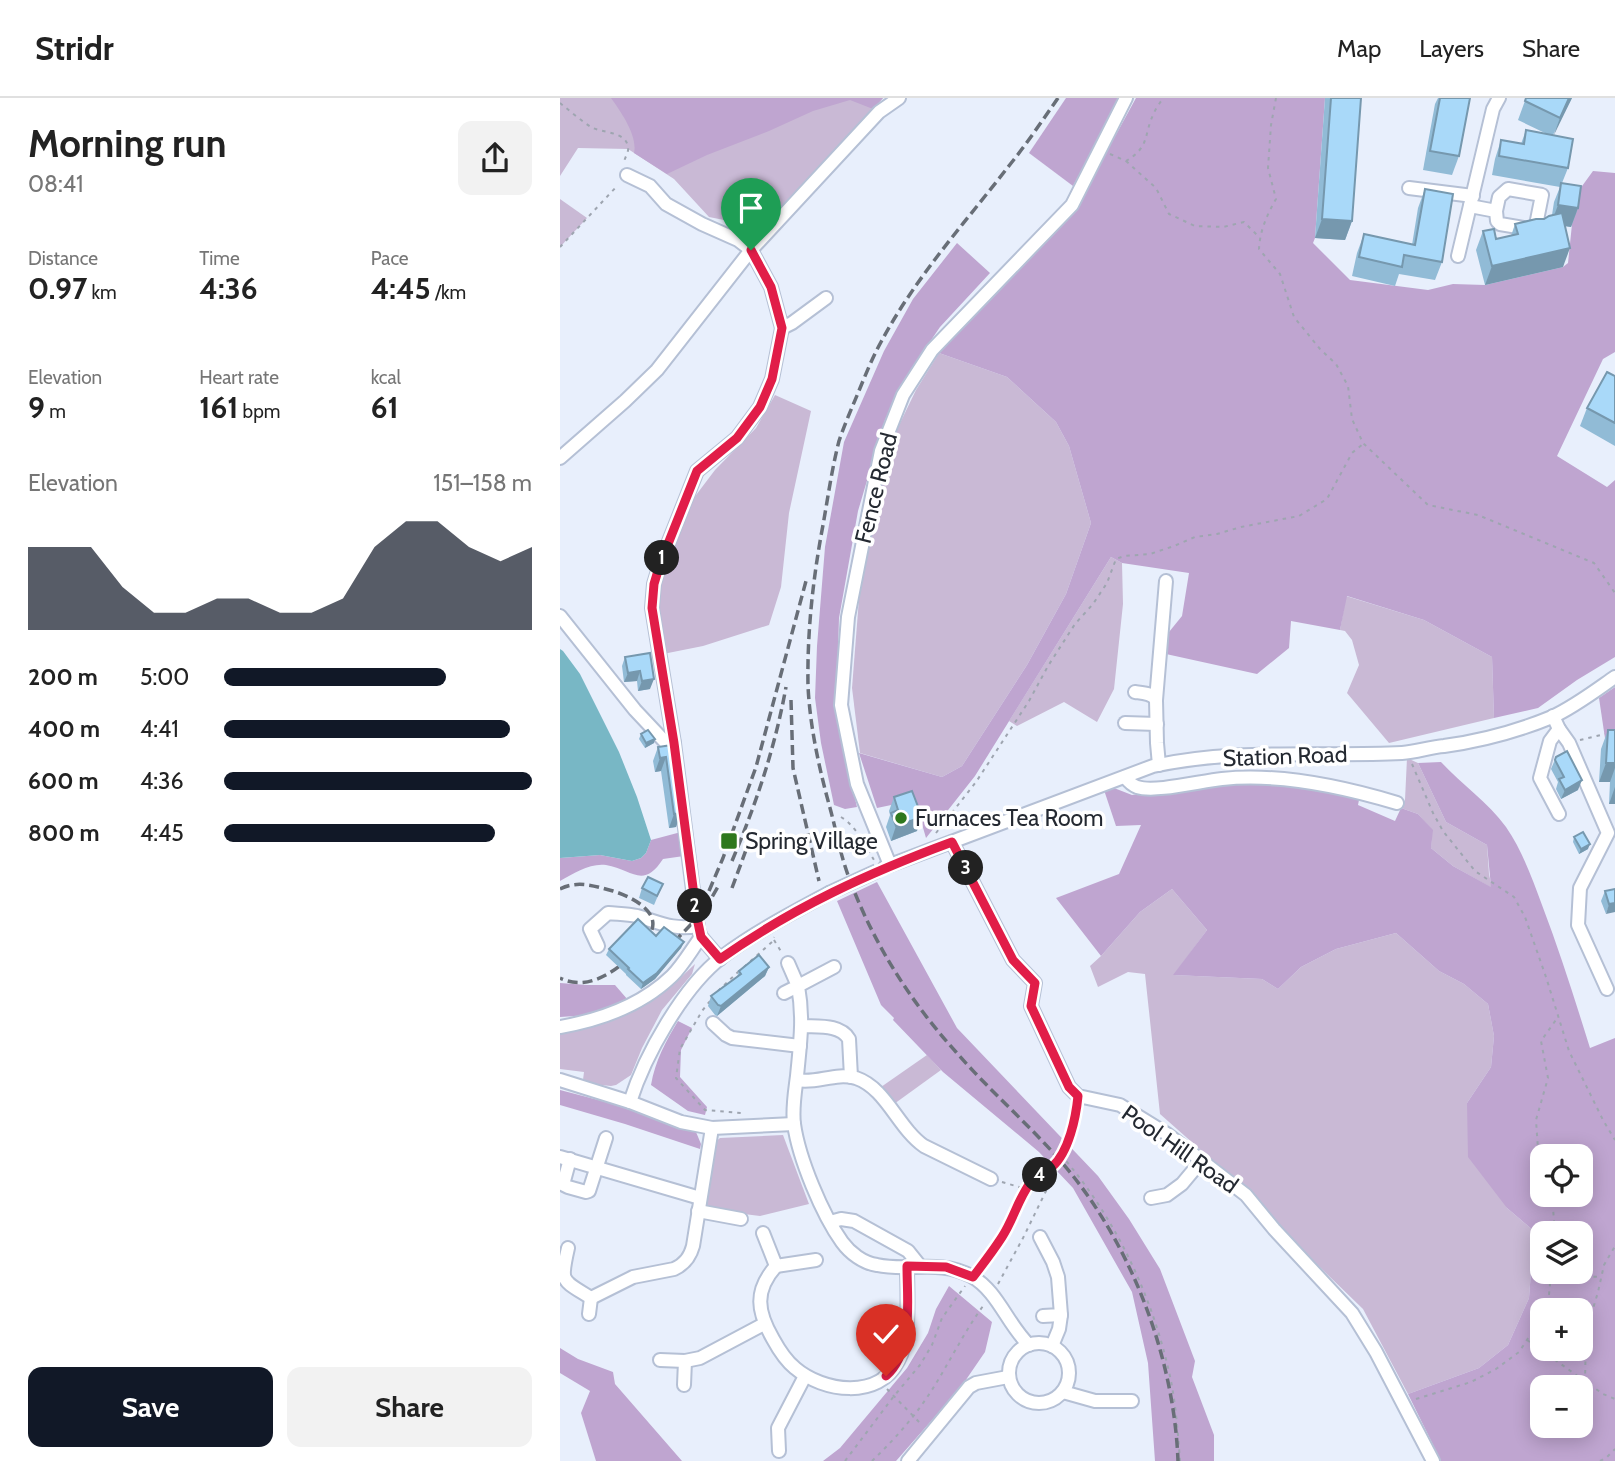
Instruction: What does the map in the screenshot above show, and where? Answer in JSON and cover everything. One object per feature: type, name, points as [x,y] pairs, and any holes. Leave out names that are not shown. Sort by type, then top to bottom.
[{"type":"street","points":[[560,458],[657,370],[751,250],[879,112],[899,98]]},
{"type":"street","name":"Fence Road","points":[[884,868],[857,783],[841,705],[848,617],[881,451],[903,395],[932,350],[1072,205],[1126,98]]},
{"type":"street","points":[[1458,256],[1493,109],[1499,98]]},
{"type":"street","points":[[627,175],[650,186],[666,204],[738,240],[751,250],[771,287],[782,328],[772,379],[760,407],[737,438],[697,471],[657,574],[652,608],[700,931],[720,959]]},
{"type":"street","points":[[1409,188],[1472,201],[1496,211]]},
{"type":"street","points":[[782,328],[826,298]]},
{"type":"street","points":[[1159,765],[1156,700],[1166,581]]},
{"type":"street","points":[[560,615],[635,710],[667,744],[674,743]]},
{"type":"street","name":"Station Road","points":[[630,1102],[659,1036],[672,1015],[698,980],[720,959],[751,937],[829,893],[884,868],[1159,765],[1245,756],[1408,752],[1463,744],[1553,716],[1615,677]]},
{"type":"street","points":[[1135,692],[1147,693],[1156,700]]},
{"type":"street","points":[[1553,716],[1569,743],[1608,833],[1580,888],[1578,925],[1607,989]]},
{"type":"street","points":[[1125,723],[1157,724]]},
{"type":"street","points":[[1559,729],[1550,741],[1541,778],[1559,814]]},
{"type":"street","points":[[1125,777],[1138,787],[1158,788],[1224,778],[1267,777],[1364,793],[1397,803]]},
{"type":"street","points":[[952,842],[1013,960],[1035,983],[1031,1006],[1069,1087],[1078,1096]]},
{"type":"street","points":[[598,946],[590,929],[608,913],[636,916],[700,931]]},
{"type":"street","points":[[560,1027],[600,1017],[643,998],[672,975],[700,931]]},
{"type":"street","points":[[788,963],[798,986],[802,1009],[794,1124],[805,1164],[830,1222],[848,1249],[862,1260],[878,1266],[946,1267],[973,1277],[992,1294],[1021,1338],[1029,1345]]},
{"type":"street","points":[[784,993],[834,967]]},
{"type":"street","points":[[713,1023],[726,1035],[737,1039],[800,1046]]},
{"type":"street","points":[[802,1026],[838,1029],[846,1035],[849,1039],[851,1077]]},
{"type":"street","points":[[737,1039],[742,1054]]},
{"type":"street","points":[[797,1080],[813,1081],[834,1076],[862,1081],[874,1089],[914,1139],[991,1179]]},
{"type":"street","points":[[560,1080],[630,1102],[681,1122],[712,1128],[794,1124]]},
{"type":"street","name":"Pool Hill Road","points":[[1078,1096],[1120,1105],[1167,1134],[1246,1195],[1352,1313],[1376,1352],[1433,1461]]},
{"type":"street","points":[[591,1298],[633,1277],[674,1269],[684,1263],[692,1251],[712,1128]]},
{"type":"street","points":[[606,1138],[597,1167],[589,1191],[564,1185],[565,1158],[597,1167],[741,1219]]},
{"type":"street","points":[[1151,1198],[1167,1195],[1182,1184],[1202,1160]]},
{"type":"street","points":[[970,1185],[976,1172]]},
{"type":"street","points":[[816,1260],[781,1265],[766,1277],[760,1304],[760,1315],[764,1324],[788,1362],[805,1376],[844,1388],[862,1387],[879,1381],[892,1371],[903,1351],[914,1266],[908,1251],[854,1221],[841,1219],[830,1222]]},
{"type":"street","points":[[762,1233],[769,1250],[781,1265]]},
{"type":"street","points":[[1040,1237],[1058,1277],[1059,1329],[1052,1346]]},
{"type":"street","points":[[568,1248],[562,1272],[564,1278],[591,1298]]},
{"type":"street","points":[[589,1314],[591,1298]]},
{"type":"street","points":[[1043,1316],[1060,1315]]},
{"type":"street","points":[[660,1360],[685,1361],[700,1358],[764,1324]]},
{"type":"street","points":[[1038,1343],[1052,1346],[1062,1354],[1068,1365],[1069,1378],[1063,1392],[1046,1403],[1026,1401],[1012,1389],[1008,1377],[1011,1360],[1018,1351],[1029,1345],[1038,1343]]},
{"type":"street","points":[[684,1385],[685,1361]]},
{"type":"street","points":[[779,1451],[778,1428],[805,1376]]},
{"type":"street","points":[[908,1461],[969,1387],[976,1383],[1008,1377]]},
{"type":"street","points":[[1063,1392],[1095,1401],[1132,1401]]},
{"type":"path","points":[[1126,161],[1137,154],[1146,142],[1153,114],[1163,98]]},
{"type":"path","points":[[1276,98],[1270,125],[1268,168],[1276,199],[1267,215],[1259,249],[1280,274],[1294,317],[1336,364],[1348,386],[1352,419],[1363,443],[1428,505],[1478,514],[1594,563],[1615,593]]},
{"type":"path","points":[[560,103],[594,129],[615,133],[627,143],[628,149],[624,159],[627,175],[560,247]]},
{"type":"path","points":[[1101,148],[1126,161],[1156,188],[1169,214],[1195,226],[1223,227],[1244,222],[1260,237]]},
{"type":"path","points":[[935,835],[983,771],[1075,624],[1107,583],[1116,559],[1150,554],[1195,537],[1299,516],[1327,499],[1352,453],[1363,443]]},
{"type":"path","points":[[1569,743],[1609,734]]},
{"type":"path","points":[[1411,760],[1443,831],[1475,871],[1514,897],[1525,917],[1569,1051],[1615,1140]]},
{"type":"path","points":[[841,817],[855,831],[874,860],[884,868]]},
{"type":"path","points":[[774,939],[788,963]]},
{"type":"path","points":[[1538,1144],[1536,1120],[1548,1078],[1541,1041],[1558,1016]]},
{"type":"path","points":[[873,1461],[892,1442],[935,1386],[970,1323],[992,1294],[1023,1238],[1046,1189],[1053,1167],[1069,1139],[1078,1096]]},
{"type":"path","points":[[1060,1155],[1084,1184],[1117,1235],[1146,1299],[1161,1340],[1171,1381],[1180,1461]]},
{"type":"path","points":[[845,1461],[920,1365],[932,1345],[942,1318],[1003,1236],[1031,1181],[1053,1167]]},
{"type":"path","points":[[991,1179],[1027,1189]]},
{"type":"path","points":[[1586,1375],[1586,1332],[1604,1265],[1615,1246]]},
{"type":"path","points":[[1593,1277],[1600,1278]]},
{"type":"path","points":[[1403,1403],[1471,1382],[1496,1369],[1519,1352],[1530,1335]]},
{"type":"path","points":[[1527,1340],[1577,1375]]},
{"type":"path","points":[[879,1381],[930,1433]]},
{"type":"path","points":[[1593,1387],[1615,1399]]},
{"type":"path","points":[[1600,1461],[1615,1449]]},
{"type":"shaded area","points":[[560,98],[883,98],[780,208],[749,225],[709,217],[674,179],[628,149],[578,148],[560,176]]},
{"type":"shaded area","points":[[611,98],[883,98],[873,109],[850,100],[813,111],[667,174],[634,153],[634,139]]},
{"type":"shaded area","points":[[1066,98],[1120,98],[1073,186],[1029,153]]},
{"type":"shaded area","points":[[1136,98],[1325,98],[1313,243],[1350,280],[1428,290],[1453,284],[1485,285],[1563,267],[1568,263],[1577,193],[1593,171],[1615,173],[1615,352],[1603,359],[1557,456],[1607,487],[1615,480],[1615,657],[1538,708],[1494,718],[1492,657],[1424,620],[1347,596],[1340,630],[1291,621],[1289,648],[1257,674],[1166,654],[1169,632],[1182,616],[1189,573],[1122,563],[1111,557],[975,776],[926,838],[915,800],[877,808],[859,753],[942,777],[962,766],[1027,665],[1066,594],[1091,523],[1069,446],[1056,422],[1007,377],[939,353],[1077,206]]},
{"type":"shaded area","points":[[560,199],[587,218],[560,247]]},
{"type":"shaded area","points":[[957,243],[990,273],[940,327],[904,380],[885,420],[858,511],[839,618],[836,716],[857,807],[845,809],[834,805],[815,698],[825,547],[844,442],[884,351],[913,299]]},
{"type":"shaded area","points":[[939,353],[1007,377],[1056,422],[1069,446],[1091,523],[1066,594],[1027,665],[962,766],[942,777],[860,753],[852,688],[860,586],[887,450],[916,390]]},
{"type":"shaded area","points":[[775,395],[811,411],[789,513],[781,587],[769,625],[703,646],[663,654],[658,606],[662,575],[690,503],[715,470],[756,428]]},
{"type":"shaded area","points":[[1111,557],[1122,563],[1123,604],[1114,689],[1097,722],[1064,702],[1017,726],[1009,721]]},
{"type":"shaded area","points":[[1346,596],[1424,620],[1492,657],[1494,718],[1389,743],[1347,693],[1359,665],[1352,640],[1345,631],[1340,630]]},
{"type":"shaded area","points":[[1615,687],[1615,745],[1606,745],[1599,698]]},
{"type":"shaded area","points":[[1407,758],[1418,763],[1446,822],[1487,845],[1492,888],[1453,866],[1431,848],[1432,830],[1418,814],[1401,808],[1405,800]]},
{"type":"shaded area","points":[[1441,762],[1506,827],[1522,855],[1534,885],[1590,1048],[1615,1038],[1615,1461],[1441,1461],[1408,1394],[1479,1368],[1508,1345],[1529,1298],[1530,1284],[1593,1284],[1593,1221],[1530,1221],[1530,1228],[1507,1208],[1468,1157],[1467,1103],[1491,1067],[1494,1036],[1488,1004],[1464,984],[1439,971],[1396,933],[1336,949],[1301,967],[1278,989],[1262,979],[1173,975],[1207,930],[1172,889],[1140,912],[1101,956],[1056,898],[1119,874],[1141,825],[1116,826],[1104,790],[1114,788],[1132,795],[1220,784],[1281,782],[1351,797],[1359,800],[1358,805],[1395,821],[1401,808],[1418,814],[1433,830],[1431,848],[1453,866],[1491,887],[1487,845],[1446,822],[1418,763]]},
{"type":"shaded area","points":[[681,832],[684,856],[663,859],[649,874],[637,875],[600,865],[582,869],[560,881],[560,858],[600,855],[632,861],[646,853],[651,840]]},
{"type":"shaded area","points":[[877,882],[957,1028],[1098,1176],[1160,1269],[1195,1361],[1192,1377],[1214,1435],[1214,1461],[1155,1461],[1148,1363],[1132,1292],[1073,1188],[1039,1152],[943,1072],[881,1005],[837,901]]},
{"type":"shaded area","points":[[1172,889],[1207,930],[1174,975],[1262,979],[1278,989],[1301,967],[1336,949],[1396,933],[1439,971],[1464,984],[1488,1004],[1494,1036],[1491,1067],[1467,1103],[1507,1208],[1530,1228],[1529,1298],[1508,1345],[1479,1368],[1408,1394],[1363,1309],[1299,1247],[1247,1191],[1160,1114],[1145,974],[1128,972],[1098,987],[1090,966],[1140,912]]},
{"type":"shaded area","points":[[695,964],[692,974],[662,1010],[631,1075],[611,1086],[583,1080],[584,1072],[560,1069],[560,1029],[635,1009],[675,983]]},
{"type":"shaded area","points":[[560,983],[615,985],[628,1000],[590,1015],[560,1017]]},
{"type":"shaded area","points":[[678,1021],[692,1028],[681,1050],[680,1077],[707,1107],[705,1115],[688,1111],[651,1085],[655,1068]]},
{"type":"shaded area","points":[[927,1055],[941,1070],[894,1104],[881,1087]]},
{"type":"shaded area","points":[[560,1090],[629,1108],[696,1132],[701,1144],[700,1149],[560,1105]]},
{"type":"shaded area","points":[[783,1135],[809,1204],[760,1216],[704,1209],[714,1143],[720,1138]]},
{"type":"shaded area","points":[[949,1286],[992,1322],[985,1352],[961,1387],[896,1461],[823,1461],[840,1448],[907,1368],[928,1333],[936,1309]]},
{"type":"shaded area","points":[[560,1348],[578,1359],[613,1372],[615,1384],[682,1461],[596,1461],[581,1413],[590,1391],[560,1373]]},
{"type":"water","points":[[560,649],[580,674],[619,752],[637,797],[651,840],[641,858],[632,861],[600,855],[560,858]]},
{"type":"building","points":[[1331,98],[1361,98],[1352,221],[1322,219]]},
{"type":"building","points":[[1440,98],[1470,98],[1459,156],[1430,151]]},
{"type":"building","points":[[1526,98],[1569,98],[1560,118],[1525,101]]},
{"type":"building","points":[[1526,130],[1573,139],[1568,168],[1499,156],[1501,140],[1524,144]]},
{"type":"building","points":[[1561,183],[1581,186],[1578,208],[1558,205]]},
{"type":"building","points":[[1425,189],[1453,194],[1442,262],[1404,255],[1402,267],[1359,257],[1364,234],[1415,245]]},
{"type":"building","points":[[1562,213],[1570,248],[1492,266],[1483,231],[1494,229],[1496,239],[1518,234],[1515,224]]},
{"type":"building","points":[[1607,372],[1615,376],[1615,423],[1587,408]]},
{"type":"building","points":[[650,653],[654,679],[642,681],[640,671],[628,673],[625,657]]},
{"type":"building","points":[[648,730],[655,739],[646,743],[641,734]]},
{"type":"building","points":[[1608,730],[1615,730],[1615,763],[1606,763]]},
{"type":"building","points":[[672,745],[681,813],[674,814],[666,757],[660,758],[658,747]]},
{"type":"building","points":[[1567,751],[1582,780],[1565,790],[1559,779],[1564,777],[1555,760]]},
{"type":"building","points":[[912,791],[922,817],[896,826],[891,813],[898,810],[894,797]]},
{"type":"building","points":[[1583,832],[1590,844],[1581,849],[1574,837]]},
{"type":"building","points":[[648,877],[663,884],[657,896],[642,888]]},
{"type":"building","points":[[1615,889],[1615,903],[1609,904],[1605,891]]},
{"type":"building","points":[[638,919],[656,936],[664,927],[684,942],[657,973],[643,983],[609,949]]},
{"type":"building","points":[[759,955],[769,967],[721,1006],[718,1005],[711,996],[741,974],[739,971]]},
{"type":"railway","points":[[1058,98],[894,318],[849,414],[839,441],[816,565],[811,605],[809,701],[819,763],[840,850],[868,923],[893,969],[923,1012],[981,1079],[1058,1158],[1106,1224],[1143,1299],[1157,1339],[1168,1380],[1178,1461]]},
{"type":"railway","points":[[709,891],[756,767],[806,581]]},
{"type":"railway","points":[[732,861],[764,776],[786,687]]},
{"type":"railway","points":[[791,700],[793,768],[819,881]]},
{"type":"railway","points":[[732,888],[746,850]]},
{"type":"railway","points":[[560,889],[586,885],[620,893],[642,906],[652,918],[653,926],[636,951],[611,972],[591,981],[571,982],[560,978]]},
{"type":"railway","points":[[674,942],[704,911],[719,885]]},
{"type":"place","name":"Furnaces Tea Room","points":[[901,818]]},
{"type":"place","name":"Spring Village","points":[[729,841]]},
{"type":"route","points":[[751,250],[771,287],[782,328],[772,379],[760,407],[737,438],[697,471],[660,564],[654,584],[652,608],[701,937],[720,959],[751,937],[829,893],[890,865],[952,842],[1013,960],[1035,983],[1031,1006],[1069,1087],[1078,1096],[1069,1139],[1060,1155],[1053,1167],[1031,1181],[1003,1236],[973,1277],[946,1267],[907,1266],[907,1312],[903,1351],[897,1364],[886,1376]]}]
